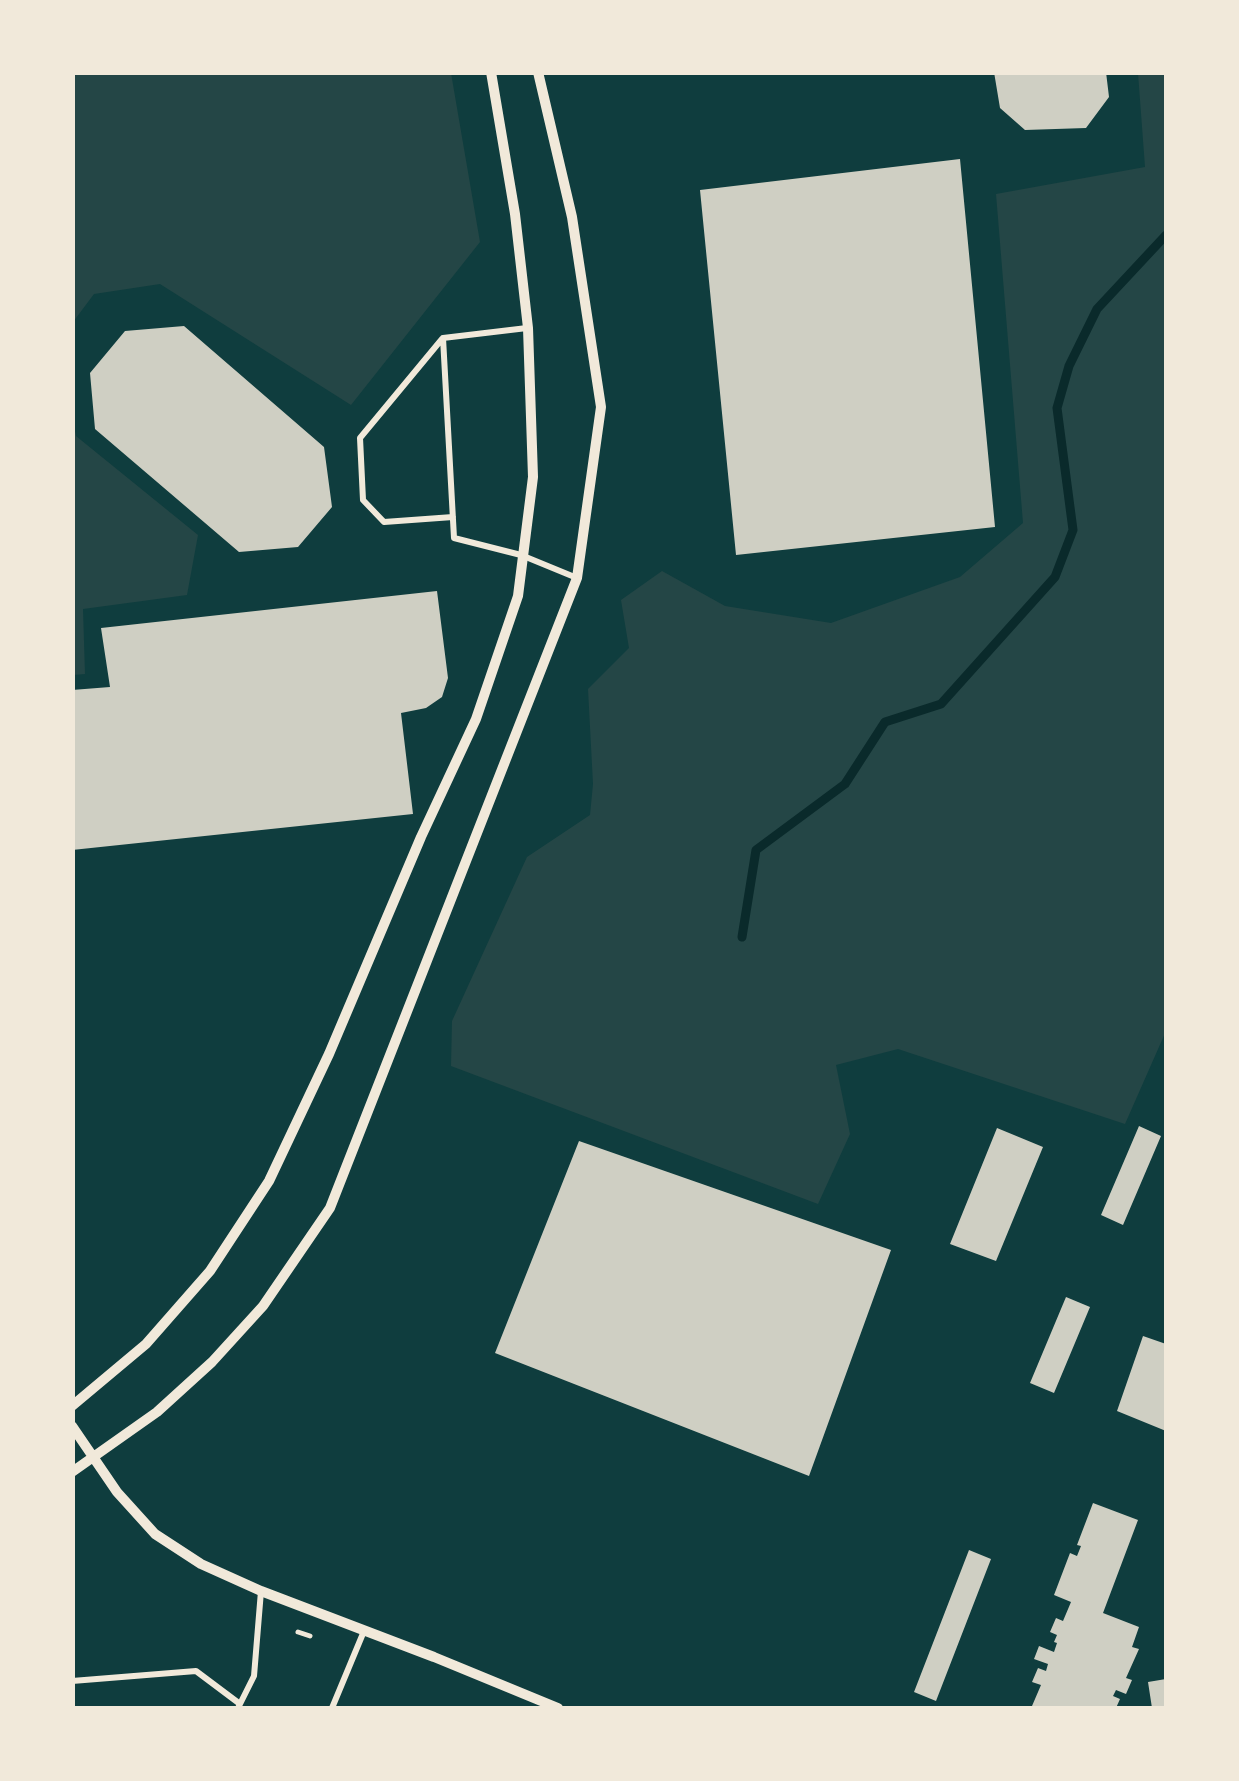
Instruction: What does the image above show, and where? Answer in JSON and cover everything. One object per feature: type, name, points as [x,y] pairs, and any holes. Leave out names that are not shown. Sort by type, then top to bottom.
[{"type":"street","points":[[72,1406],[146,1344],[210,1271],[269,1181],[476,719],[518,596],[532,477],[528,328],[515,214],[491,72]]},
{"type":"street","points":[[72,1472],[157,1412],[212,1362],[263,1306],[330,1208],[577,578],[601,407],[572,218],[538,72]]},
{"type":"street","points":[[72,1426],[118,1492],[155,1534],[201,1564],[553,1707]]},
{"type":"lane","points":[[453,518],[384,522],[363,500],[360,438],[443,338],[528,328]]},
{"type":"lane","points":[[443,338],[454,538],[521,554],[577,578]]},
{"type":"lane","points":[[72,1681],[196,1670],[239,1706],[254,1676],[261,1591]]},
{"type":"lane","points":[[332,1708],[364,1631]]},
{"type":"path","points":[[298,1632],[310,1636]]},
{"type":"shaded area","points":[[73,72],[451,73],[480,242],[351,405],[160,284],[94,294],[73,322]]},
{"type":"shaded area","points":[[1138,73],[1166,73],[1166,1031],[1125,1124],[898,1049],[836,1065],[850,1134],[818,1204],[451,1066],[452,1021],[527,857],[590,815],[593,784],[588,689],[629,648],[621,600],[662,571],[725,606],[831,623],[960,577],[1023,523],[996,194],[1145,167]]},
{"type":"shaded area","points":[[72,416],[76,436],[198,535],[187,595],[83,609],[85,674],[73,675]]},
{"type":"building","points":[[994,72],[1106,72],[1109,97],[1086,128],[1025,130],[1000,108]]},
{"type":"building","points":[[960,159],[995,527],[736,555],[700,190]]},
{"type":"building","points":[[184,326],[324,447],[332,507],[298,547],[239,552],[95,429],[90,373],[125,331]]},
{"type":"building","points":[[437,591],[448,678],[442,697],[426,708],[401,713],[413,814],[72,850],[72,690],[110,687],[101,628]]},
{"type":"building","points":[[1139,1126],[1161,1136],[1123,1225],[1101,1215]]},
{"type":"building","points":[[997,1128],[1043,1147],[996,1261],[950,1244]]},
{"type":"building","points":[[579,1141],[891,1250],[809,1476],[495,1353]]},
{"type":"building","points":[[1066,1297],[1090,1307],[1054,1393],[1030,1383]]},
{"type":"building","points":[[1143,1336],[1166,1344],[1166,1431],[1117,1411]]},
{"type":"building","points":[[1093,1503],[1138,1520],[1103,1613],[1139,1627],[1132,1647],[1139,1649],[1126,1678],[1132,1680],[1126,1694],[1116,1690],[1113,1696],[1120,1699],[1116,1708],[1038,1708],[1032,1706],[1041,1685],[1032,1682],[1038,1668],[1046,1671],[1048,1664],[1034,1659],[1039,1646],[1054,1652],[1057,1635],[1050,1632],[1056,1618],[1063,1621],[1071,1602],[1054,1595],[1070,1553],[1077,1556],[1081,1546],[1077,1545]]},
{"type":"building","points":[[969,1550],[991,1559],[936,1701],[914,1692]]},
{"type":"building","points":[[1166,1679],[1166,1708],[1152,1708],[1148,1682]]},
{"type":"waterway","points":[[742,937],[756,850],[845,784],[885,722],[941,704],[1055,577],[1073,530],[1057,408],[1069,366],[1097,309],[1166,235]]}]
